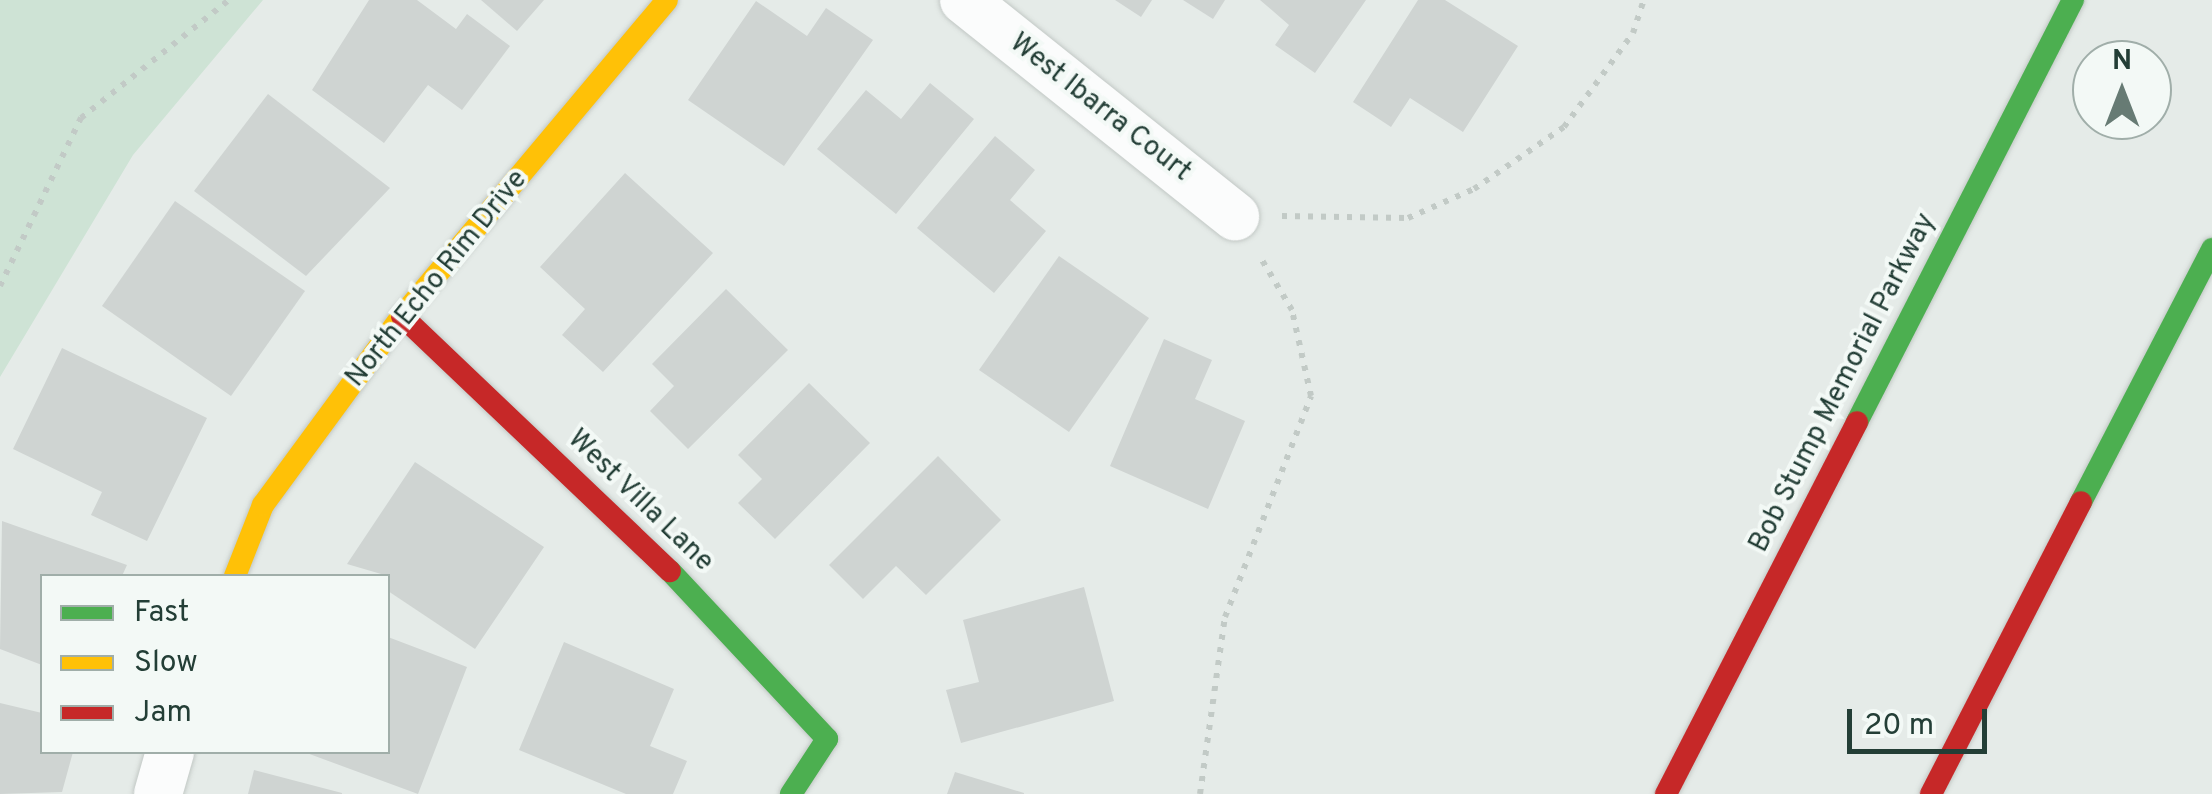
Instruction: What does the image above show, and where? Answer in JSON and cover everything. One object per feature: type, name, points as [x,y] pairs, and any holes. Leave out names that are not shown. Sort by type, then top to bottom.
[{"type":"main road","name":"North Echo Rim Drive","points":[[236,574],[263,505],[402,316],[667,0]]},
{"type":"main road","name":"Bob Stump Memorial Parkway","points":[[1666,794],[2073,0]]},
{"type":"main road","points":[[1931,794],[2212,249]]},
{"type":"main road","name":"West Villa Lane","points":[[402,316],[752,649],[827,739],[790,794]]},
{"type":"street","name":"West Ibarra Court","points":[[964,0],[1236,216]]},
{"type":"street","points":[[158,794],[169,754]]},
{"type":"path","points":[[0,286],[81,118],[229,0]]},
{"type":"path","points":[[1236,216],[1408,218],[1474,189],[1564,126],[1633,33],[1644,0]]},
{"type":"path","points":[[1200,794],[1225,616],[1312,396],[1292,310],[1236,216]]},
{"type":"green space","points":[[0,0],[263,0],[133,155],[0,377]]},
{"type":"building","points":[[369,0],[417,0],[456,29],[467,14],[510,46],[462,110],[428,85],[384,143],[312,90]]},
{"type":"building","points":[[481,0],[544,0],[517,31]]},
{"type":"building","points":[[1115,0],[1152,0],[1141,17]]},
{"type":"building","points":[[1183,0],[1225,0],[1213,19]]},
{"type":"building","points":[[1260,0],[1366,0],[1315,73],[1275,45],[1289,25]]},
{"type":"building","points":[[1418,0],[1445,0],[1518,46],[1463,132],[1410,98],[1391,127],[1353,102]]},
{"type":"building","points":[[756,1],[807,36],[826,8],[873,40],[784,166],[688,100]]},
{"type":"building","points":[[930,83],[974,119],[896,214],[817,149],[866,90],[901,119]]},
{"type":"building","points":[[268,94],[390,188],[306,276],[194,191]]},
{"type":"building","points":[[995,136],[1035,170],[1010,200],[1046,231],[994,293],[917,228]]},
{"type":"building","points":[[625,173],[713,253],[603,372],[562,335],[585,309],[540,267]]},
{"type":"building","points":[[175,201],[305,291],[231,396],[102,306]]},
{"type":"building","points":[[1059,256],[1149,318],[1069,432],[979,370]]},
{"type":"building","points":[[726,289],[788,350],[688,449],[650,411],[674,386],[652,364]]},
{"type":"building","points":[[1164,339],[1212,360],[1195,399],[1245,421],[1208,509],[1110,466]]},
{"type":"building","points":[[62,348],[207,418],[147,541],[91,515],[102,492],[13,449]]},
{"type":"building","points":[[809,383],[870,443],[775,539],[738,503],[762,479],[738,455]]},
{"type":"building","points":[[938,456],[1001,520],[926,595],[896,566],[863,599],[829,565]]},
{"type":"building","points":[[415,462],[544,547],[475,649],[390,592],[390,574],[347,564]]},
{"type":"building","points":[[2,521],[127,565],[123,574],[40,574],[40,664],[0,649]]},
{"type":"building","points":[[1084,587],[1114,701],[961,743],[946,690],[979,682],[963,620]]},
{"type":"building","points":[[390,638],[467,667],[418,794],[309,754],[390,754]]},
{"type":"building","points":[[564,642],[674,689],[650,746],[687,761],[673,794],[626,794],[519,750]]},
{"type":"building","points":[[0,703],[40,713],[40,754],[72,754],[62,792],[0,794]]},
{"type":"building","points":[[254,770],[342,793],[342,794],[248,794]]},
{"type":"building","points":[[955,772],[1024,793],[1024,794],[947,794]]},
{"type":"traffic: fast","points":[[1857,422],[2073,0]]},
{"type":"traffic: fast","points":[[2081,502],[2212,249]]},
{"type":"traffic: fast","points":[[670,571],[827,739],[791,794]]},
{"type":"traffic: slow","points":[[236,574],[263,505],[402,316],[667,0]]},
{"type":"traffic: jam","points":[[402,316],[670,571]]},
{"type":"traffic: jam","points":[[1666,794],[1857,422]]},
{"type":"traffic: jam","points":[[1931,794],[2081,502]]}]
